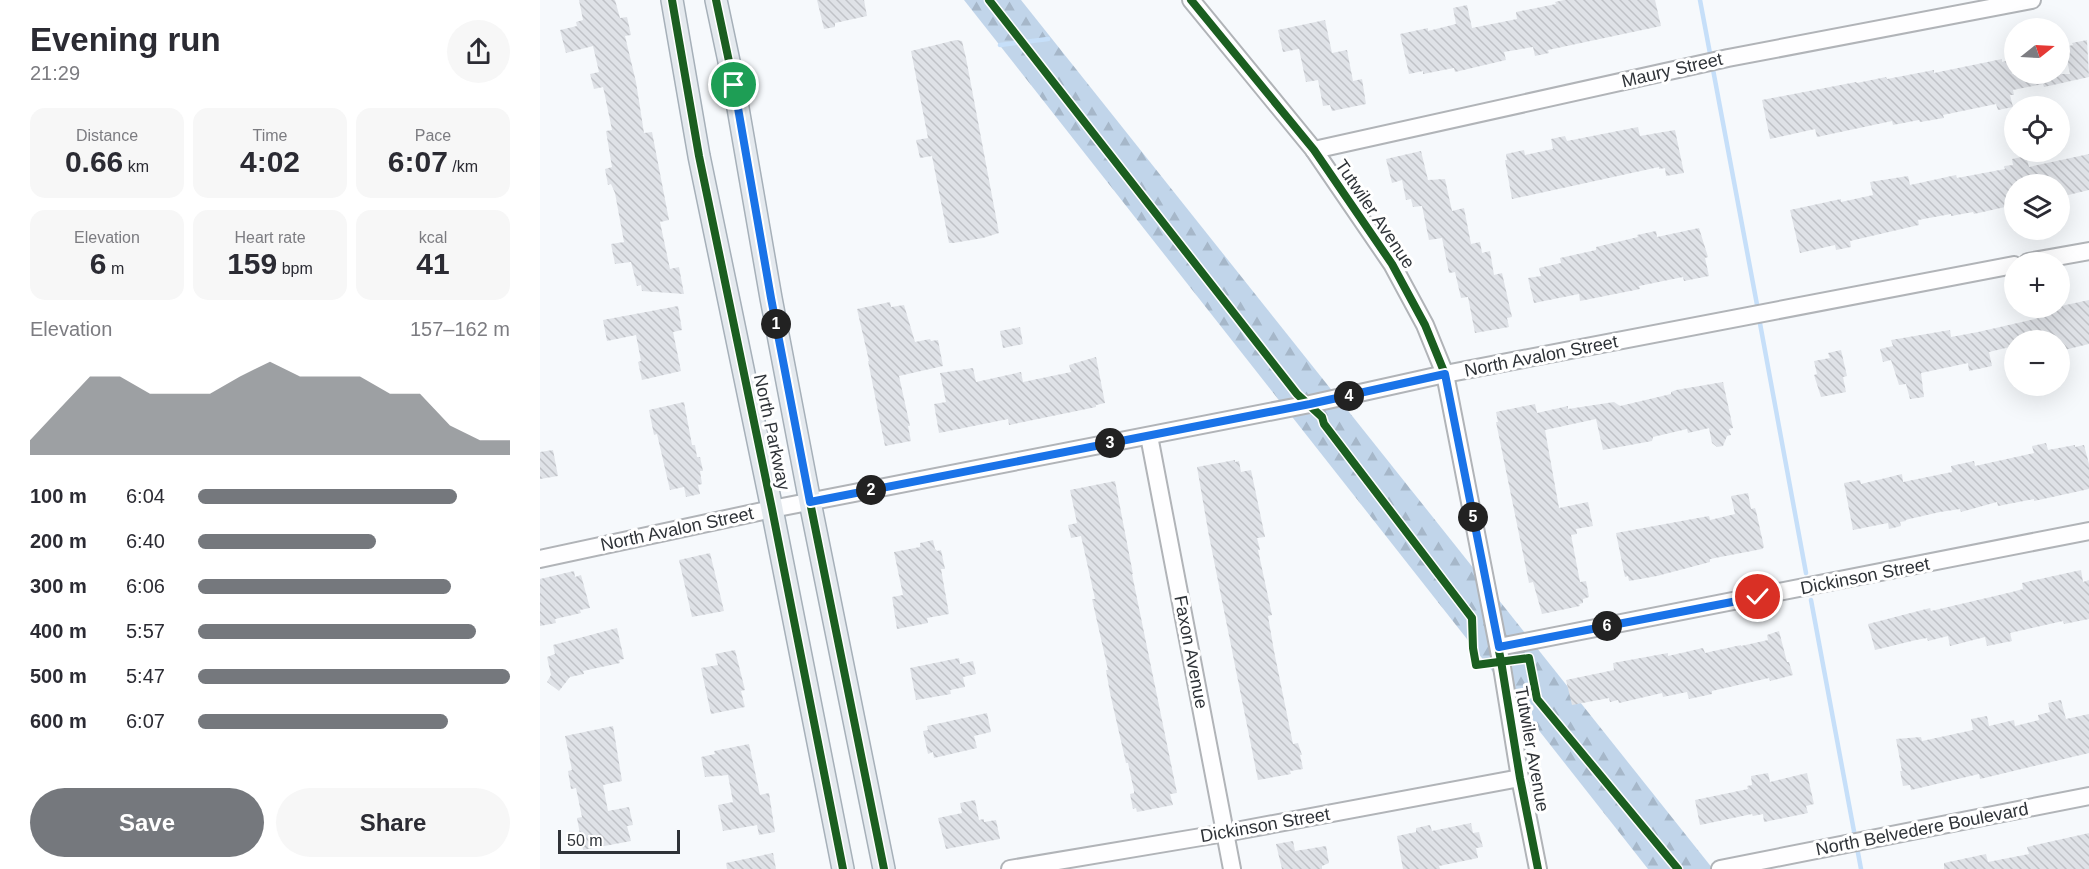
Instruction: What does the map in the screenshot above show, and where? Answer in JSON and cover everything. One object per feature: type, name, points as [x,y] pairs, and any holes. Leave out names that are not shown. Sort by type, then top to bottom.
[{"type":"main road","name":"North Parkway","points":[[672,0],[699,156],[843,869]]},
{"type":"main road","name":"North Parkway","points":[[716,0],[734,85],[810,502],[884,869]]},
{"type":"street","name":"Tutwiler Avenue","points":[[1191,0],[1314,150],[1392,264],[1425,325],[1445,374],[1499,647],[1520,778],[1538,869]]},
{"type":"street","name":"Maury Street","points":[[1314,150],[1704,63],[2032,0]]},
{"type":"street","points":[[2070,254],[2089,251]]},
{"type":"street","name":"North Avalon Street","points":[[540,559],[772,509],[1310,404],[1445,374],[2004,267]]},
{"type":"street","name":"Faxon Avenue","points":[[1149,436],[1232,869]]},
{"type":"street","name":"Dickinson Street","points":[[1499,647],[2089,531]]},
{"type":"street","name":"Dickinson Street","points":[[1010,869],[1520,778]]},
{"type":"street","name":"North Belvedere Boulevard","points":[[1720,869],[2089,796]]},
{"type":"green space","points":[[964,0],[1021,0],[1713,869],[1648,869]]},
{"type":"building","points":[[579,0],[615,0],[620,18],[627,17],[631,35],[625,36],[636,82],[644,133],[652,132],[669,220],[660,222],[670,269],[679,267],[684,294],[642,291],[641,285],[637,286],[631,262],[615,264],[611,244],[624,242],[615,193],[611,184],[608,185],[605,169],[612,167],[606,131],[612,130],[604,91],[603,87],[594,89],[590,74],[599,72],[593,46],[566,53],[560,30],[577,26],[576,22],[583,20]]},
{"type":"building","points":[[817,0],[864,0],[867,16],[835,23],[835,27],[824,29]]},
{"type":"building","points":[[1564,0],[1655,0],[1661,26],[1548,50],[1549,53],[1535,56],[1533,47],[1504,52],[1506,60],[1455,72],[1454,68],[1423,74],[1423,71],[1409,74],[1400,34],[1428,28],[1428,31],[1456,24],[1453,8],[1467,5],[1472,28],[1517,19],[1516,12],[1556,4],[1555,2]]},
{"type":"building","points":[[1325,20],[1332,53],[1347,50],[1353,81],[1362,79],[1366,104],[1332,111],[1330,105],[1323,106],[1318,80],[1306,82],[1299,49],[1283,52],[1278,30]]},
{"type":"building","points":[[956,40],[962,41],[966,58],[999,233],[949,243],[932,156],[920,158],[916,140],[928,138],[911,51]]},
{"type":"building","points":[[2087,40],[2089,77],[2070,81],[2070,46],[2073,45],[2072,43]]},
{"type":"building","points":[[2002,59],[2002,62],[2004,62],[2004,84],[2043,84],[2013,90],[2014,95],[2004,96],[2004,109],[1998,110],[1996,104],[1920,122],[1919,120],[1893,125],[1892,121],[1817,137],[1815,129],[1770,139],[1762,100],[1886,77],[1887,79],[1934,70],[1934,73]]},
{"type":"building","points":[[1638,127],[1640,136],[1675,130],[1684,173],[1666,176],[1665,168],[1659,169],[1659,167],[1512,199],[1506,154],[1524,150],[1525,155],[1553,149],[1551,139],[1565,136],[1567,141]]},
{"type":"building","points":[[1421,151],[1428,180],[1445,179],[1452,211],[1464,208],[1471,244],[1480,242],[1482,253],[1490,251],[1494,275],[1502,273],[1512,317],[1507,318],[1509,327],[1475,333],[1468,297],[1461,298],[1455,272],[1449,273],[1442,238],[1429,240],[1422,206],[1413,207],[1411,199],[1406,200],[1402,180],[1392,183],[1386,159]]},
{"type":"building","points":[[2089,154],[2089,190],[2070,195],[2070,174],[2004,174],[2004,207],[1974,214],[1973,212],[1951,216],[1951,214],[1918,220],[1919,225],[1850,241],[1851,247],[1836,250],[1835,245],[1800,253],[1790,210],[1873,195],[1870,182],[1908,176],[1910,185],[1956,175],[1957,178],[2005,169],[2004,166],[2013,165],[2012,162],[2028,162],[2029,167],[2052,162],[2070,162],[2070,158]]},
{"type":"building","points":[[1699,228],[1708,257],[1705,258],[1709,276],[1684,281],[1683,277],[1639,286],[1640,289],[1580,301],[1579,294],[1534,303],[1528,278],[1541,276],[1539,268],[1561,263],[1560,258],[1596,250],[1596,247],[1638,237],[1637,235],[1656,231],[1657,237]]},
{"type":"building","points":[[2089,300],[2089,344],[2070,349],[2070,330],[2004,330],[2004,348],[1989,352],[1992,366],[1969,371],[1968,363],[1921,373],[1924,397],[1910,399],[1906,384],[1899,385],[1891,360],[1883,362],[1880,349],[1893,346],[1891,340],[1950,330],[1951,337],[2038,318],[2070,318],[2070,304]]},
{"type":"building","points":[[890,302],[891,307],[904,305],[915,342],[938,340],[943,366],[899,376],[911,441],[885,446],[857,309]]},
{"type":"building","points":[[678,306],[682,330],[673,332],[681,371],[642,380],[636,335],[607,341],[603,320]]},
{"type":"building","points":[[1020,327],[1023,344],[1003,348],[1000,331]]},
{"type":"building","points":[[1841,350],[1847,376],[1843,377],[1846,392],[1821,397],[1814,375],[1817,374],[1814,361],[1830,358],[1828,353]]},
{"type":"building","points":[[1096,357],[1105,403],[1096,405],[1096,407],[1009,425],[1008,419],[939,433],[934,404],[946,402],[940,373],[973,368],[976,382],[1021,372],[1023,382],[1071,372],[1069,365]]},
{"type":"building","points":[[1723,382],[1733,428],[1729,429],[1731,435],[1727,436],[1723,446],[1717,447],[1712,443],[1709,428],[1688,433],[1687,429],[1653,437],[1652,441],[1603,450],[1596,419],[1545,430],[1559,508],[1588,502],[1593,526],[1576,529],[1577,534],[1571,535],[1580,582],[1586,581],[1589,597],[1583,599],[1580,606],[1542,614],[1533,582],[1529,583],[1496,422],[1498,422],[1496,412],[1535,404],[1537,413],[1568,406],[1568,409],[1614,402],[1620,406],[1671,394],[1676,390]]},
{"type":"building","points":[[684,402],[692,445],[695,445],[703,471],[700,471],[702,484],[698,485],[700,494],[686,497],[684,487],[670,490],[649,410]]},
{"type":"building","points":[[2046,443],[2048,450],[2084,445],[2089,464],[2089,489],[2034,501],[2034,499],[1998,506],[1997,502],[1961,512],[1960,509],[1940,512],[1905,520],[1900,522],[1901,526],[1889,529],[1888,523],[1853,530],[1844,483],[1860,480],[1861,484],[1902,474],[1903,482],[1952,472],[1951,466],[1974,461],[1975,466],[2034,453],[2032,446]]},
{"type":"building","points":[[553,450],[558,476],[540,479],[540,452]]},
{"type":"building","points":[[1235,460],[1235,462],[1239,461],[1241,472],[1251,470],[1265,537],[1257,538],[1272,615],[1268,616],[1274,651],[1293,744],[1298,743],[1302,755],[1300,755],[1303,769],[1290,771],[1291,774],[1258,780],[1197,467]]},
{"type":"building","points":[[1115,481],[1177,793],[1170,794],[1173,805],[1137,812],[1136,808],[1133,809],[1130,794],[1134,791],[1110,693],[1106,670],[1108,670],[1092,599],[1095,599],[1081,536],[1071,538],[1068,525],[1077,523],[1070,490]]},
{"type":"building","points":[[1748,493],[1751,509],[1755,508],[1756,511],[1764,547],[1762,549],[1710,559],[1710,562],[1657,576],[1629,581],[1628,576],[1625,577],[1616,533],[1709,516],[1710,520],[1735,514],[1731,496]]},
{"type":"building","points":[[933,540],[935,549],[941,550],[945,569],[941,569],[949,614],[927,618],[928,623],[897,629],[892,597],[903,595],[894,552],[920,547],[920,543]]},
{"type":"building","points":[[710,553],[724,611],[692,617],[679,560]]},
{"type":"building","points":[[2081,570],[2083,582],[2089,580],[2089,619],[2064,624],[2063,621],[2010,633],[2012,641],[1987,646],[1985,637],[1950,646],[1948,636],[1928,641],[1927,638],[1916,640],[1875,650],[1868,624],[1930,608],[1931,611],[2012,592],[2023,589],[2022,583]]},
{"type":"building","points":[[574,571],[575,577],[581,575],[590,608],[580,610],[581,613],[555,619],[556,623],[540,626],[540,579]]},
{"type":"building","points":[[617,628],[624,659],[619,660],[620,663],[583,671],[584,674],[570,677],[559,691],[547,682],[551,675],[547,657],[555,654],[553,645]]},
{"type":"building","points":[[1779,631],[1793,675],[1712,691],[1712,694],[1689,699],[1687,692],[1663,697],[1662,693],[1619,703],[1618,700],[1610,702],[1609,698],[1572,705],[1566,680],[1614,670],[1613,663],[1668,653],[1668,656],[1703,648],[1705,653],[1768,640],[1767,635]]},
{"type":"building","points":[[735,650],[745,690],[741,691],[745,707],[711,714],[701,668],[718,665],[715,654]]},
{"type":"building","points":[[959,658],[960,664],[973,661],[976,674],[963,677],[965,687],[950,690],[951,694],[916,700],[910,668]]},
{"type":"building","points":[[2061,700],[2066,719],[2089,714],[2089,753],[1980,779],[1979,774],[1911,790],[1910,785],[1903,786],[1896,739],[1921,737],[1922,741],[1973,730],[1971,719],[1987,716],[1989,726],[2014,720],[2015,726],[2039,720],[2038,715],[2050,712],[2048,703]]},
{"type":"building","points":[[987,713],[991,732],[974,736],[977,748],[934,758],[933,752],[928,754],[923,731],[928,730],[927,726]]},
{"type":"building","points":[[613,726],[622,781],[603,785],[608,811],[629,807],[633,825],[627,826],[631,841],[583,850],[577,818],[582,817],[576,788],[571,789],[568,771],[572,770],[565,736]]},
{"type":"building","points":[[749,744],[760,795],[769,793],[775,832],[759,835],[757,825],[723,831],[718,805],[733,802],[728,775],[705,777],[701,757],[715,754],[714,751]]},
{"type":"building","points":[[1768,773],[1770,782],[1807,773],[1814,804],[1806,806],[1808,813],[1764,822],[1763,814],[1753,816],[1752,814],[1700,825],[1695,800],[1748,789],[1747,786],[1752,785],[1751,776]]},
{"type":"building","points":[[975,800],[979,820],[984,819],[984,822],[996,820],[1000,839],[946,849],[938,818],[962,813],[960,803]]},
{"type":"building","points":[[1471,823],[1473,833],[1479,832],[1483,847],[1476,848],[1478,858],[1439,866],[1440,869],[1403,869],[1397,836],[1416,832],[1416,828],[1430,825],[1432,831]]},
{"type":"building","points":[[2089,833],[2089,869],[1944,869],[1944,863],[1986,854],[1988,862],[2029,854],[2027,847]]},
{"type":"building","points":[[1293,841],[1295,851],[1326,846],[1329,863],[1322,866],[1322,869],[1282,869],[1276,844]]},
{"type":"building","points":[[773,853],[776,869],[727,869],[726,863]]},
{"type":"waterway","points":[[1700,0],[1758,310]]},
{"type":"waterway","points":[[1000,45],[1048,39]]},
{"type":"waterway","points":[[1759,318],[1806,573]]},
{"type":"waterway","points":[[1811,600],[1861,869]]},
{"type":"cycle path","points":[[672,0],[699,156],[843,869]]},
{"type":"cycle path","points":[[716,0],[734,85],[810,502],[884,869]]},
{"type":"cycle path","points":[[989,0],[1297,394],[1322,417],[1324,424],[1472,618],[1476,665],[1529,658],[1537,699],[1678,869]]},
{"type":"cycle path","points":[[1191,0],[1314,150],[1392,264],[1425,325],[1445,374],[1501,661],[1538,869]]},
{"type":"route","points":[[734,85],[810,502],[1310,404],[1445,374],[1499,647],[1758,597]]}]
